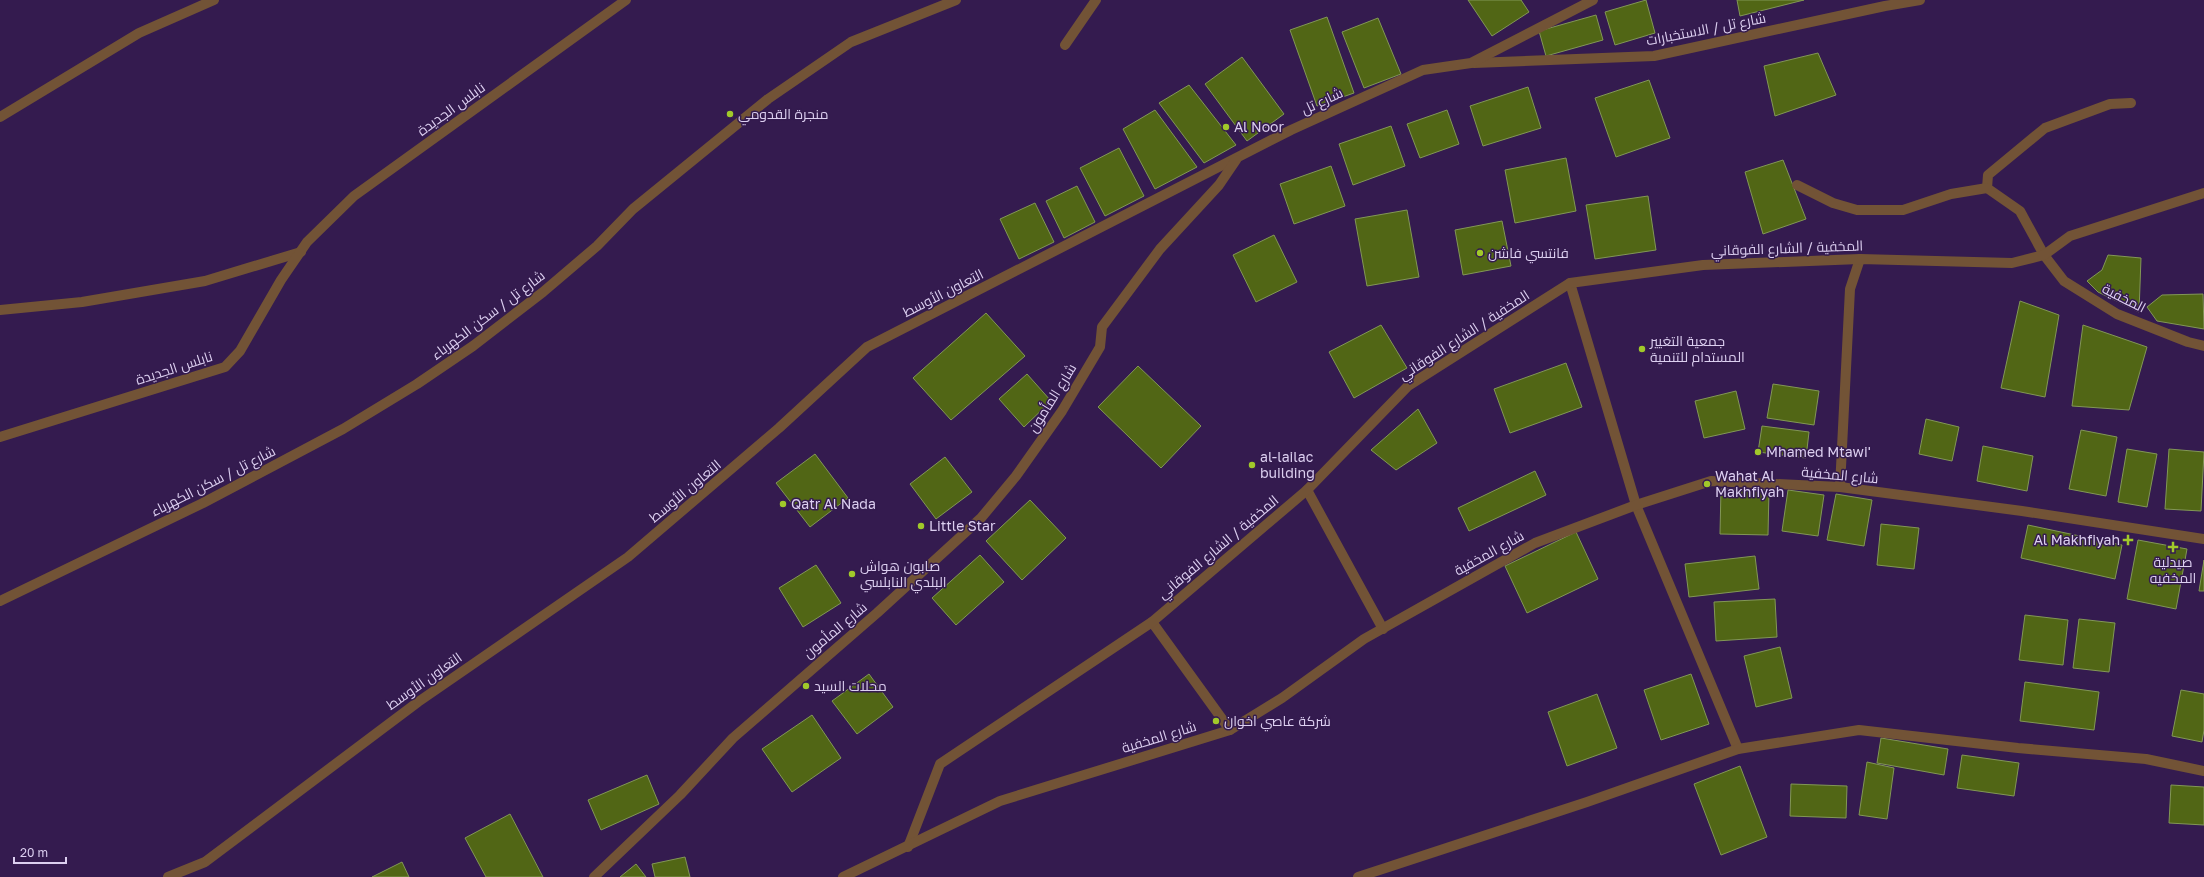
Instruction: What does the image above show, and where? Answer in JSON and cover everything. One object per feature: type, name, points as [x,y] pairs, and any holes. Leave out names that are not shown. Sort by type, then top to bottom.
[{"type":"street","points":[[0,117],[139,33],[214,0]]},
{"type":"street","name":"نابلس الجديدة","points":[[0,437],[225,367],[240,351],[280,280],[307,242],[354,196],[626,0]]},
{"type":"street","name":"شارع تل / سكن الكهرباء","points":[[0,600],[217,496],[343,429],[417,384],[479,341],[543,292],[598,246],[633,209],[768,99],[851,42],[956,0]]},
{"type":"street","points":[[1065,45],[1096,0]]},
{"type":"street","name":"شارع تل","points":[[1100,347],[1102,327],[1108,318],[1160,249],[1219,185],[1237,159],[1291,130],[1423,70],[1471,63],[1593,0]]},
{"type":"street","name":"شارع تل / الاستخبارات","points":[[1471,63],[1654,56],[1885,6],[1920,0]]},
{"type":"street","points":[[1797,185],[1833,203],[1857,210],[1903,210],[1951,194],[1987,188],[1988,176],[2045,128],[2110,104],[2131,103]]},
{"type":"street","name":"التعاون الأوسط","points":[[168,877],[205,862],[418,702],[628,557],[779,428],[867,347],[1237,159]]},
{"type":"street","name":"المخفية","points":[[1987,188],[2020,211],[2044,255],[2064,280],[2117,314],[2188,342],[2204,346]]},
{"type":"street","name":"المخفية / الشارع الفوقاني","points":[[908,847],[940,764],[1152,622],[1307,490],[1408,386],[1570,284],[1703,265],[1860,260],[2012,263],[2044,255],[2070,236],[2204,193]]},
{"type":"street","points":[[0,310],[82,302],[205,281],[301,252]]},
{"type":"street","points":[[1840,487],[1850,288],[1860,260]]},
{"type":"street","points":[[1570,284],[1636,505],[1738,749]]},
{"type":"street","name":"شارع المأمون","points":[[594,877],[680,795],[733,738],[877,613],[981,518],[1016,476],[1039,444],[1100,347]]},
{"type":"street","name":"شارع المخفية","points":[[843,877],[908,847],[1000,800],[1230,730],[1282,698],[1364,639],[1535,543],[1636,505],[1711,481],[1840,487],[2022,511],[2204,539]]},
{"type":"street","points":[[1307,490],[1383,629]]},
{"type":"street","points":[[1152,622],[1230,730]]},
{"type":"street","points":[[1358,877],[1587,802],[1738,749],[1859,730],[2018,748],[2146,758],[2204,771]]},
{"type":"building","points":[[1468,0],[1521,0],[1529,12],[1492,36]]},
{"type":"building","points":[[1646,0],[1655,33],[1615,45],[1605,12]]},
{"type":"building","points":[[1737,0],[1804,0],[1740,16]]},
{"type":"building","points":[[1596,15],[1603,40],[1546,56],[1539,31]]},
{"type":"building","points":[[1327,17],[1354,93],[1317,106],[1290,30]]},
{"type":"building","points":[[1378,18],[1401,74],[1364,88],[1342,32]]},
{"type":"building","points":[[1818,53],[1836,95],[1775,116],[1764,66]]},
{"type":"building","points":[[1242,57],[1284,114],[1247,141],[1205,84]]},
{"type":"building","points":[[1649,80],[1670,138],[1616,157],[1595,98]]},
{"type":"building","points":[[1189,85],[1236,145],[1204,163],[1159,103]]},
{"type":"building","points":[[1528,87],[1541,128],[1483,146],[1470,106]]},
{"type":"building","points":[[1155,110],[1197,167],[1155,189],[1123,129]]},
{"type":"building","points":[[1447,110],[1459,144],[1420,158],[1407,124]]},
{"type":"building","points":[[1391,126],[1405,166],[1353,185],[1339,144]]},
{"type":"building","points":[[1119,148],[1144,196],[1105,216],[1080,168]]},
{"type":"building","points":[[1566,158],[1576,211],[1515,223],[1505,170]]},
{"type":"building","points":[[1783,160],[1806,219],[1763,234],[1745,172]]},
{"type":"building","points":[[1331,166],[1345,206],[1294,224],[1280,184]]},
{"type":"building","points":[[1077,186],[1095,222],[1064,238],[1046,201]]},
{"type":"building","points":[[1648,196],[1656,250],[1595,259],[1586,205]]},
{"type":"building","points":[[1035,203],[1054,242],[1019,259],[1000,219]]},
{"type":"building","points":[[1407,210],[1419,277],[1367,286],[1355,219]]},
{"type":"building","points":[[1502,221],[1511,266],[1463,275],[1455,230]]},
{"type":"building","points":[[1274,235],[1297,282],[1256,302],[1233,255]]},
{"type":"building","points":[[2108,255],[2141,258],[2139,312],[2098,292],[2087,281],[2102,270]]},
{"type":"building","points":[[2203,294],[2204,329],[2157,321],[2147,307],[2162,295]]},
{"type":"building","points":[[2020,301],[2059,315],[2045,397],[2001,388]]},
{"type":"building","points":[[986,313],[1025,356],[951,420],[913,378]]},
{"type":"building","points":[[1381,325],[1407,368],[1354,398],[1329,352]]},
{"type":"building","points":[[2083,325],[2147,347],[2129,410],[2072,406]]},
{"type":"building","points":[[1566,363],[1582,407],[1510,433],[1494,389]]},
{"type":"building","points":[[1138,366],[1201,426],[1161,468],[1098,407]]},
{"type":"building","points":[[1027,374],[1051,401],[1024,427],[999,399]]},
{"type":"building","points":[[1773,384],[1819,391],[1814,425],[1767,418]]},
{"type":"building","points":[[1736,391],[1745,429],[1704,438],[1695,401]]},
{"type":"building","points":[[1418,409],[1437,443],[1396,470],[1371,450]]},
{"type":"building","points":[[1926,419],[1959,427],[1952,461],[1919,454]]},
{"type":"building","points":[[1762,426],[1809,432],[1806,458],[1758,452]]},
{"type":"building","points":[[2081,430],[2117,437],[2106,496],[2069,489]]},
{"type":"building","points":[[1983,446],[2033,456],[2027,491],[1977,481]]},
{"type":"building","points":[[2127,449],[2157,454],[2147,507],[2118,502]]},
{"type":"building","points":[[2169,449],[2204,452],[2201,511],[2165,509]]},
{"type":"building","points":[[815,454],[848,498],[810,527],[776,483]]},
{"type":"building","points":[[945,457],[972,492],[936,519],[910,484]]},
{"type":"building","points":[[1535,471],[1546,495],[1469,531],[1458,508]]},
{"type":"building","points":[[1721,489],[1769,490],[1768,535],[1720,534]]},
{"type":"building","points":[[1788,490],[1824,495],[1818,536],[1782,531]]},
{"type":"building","points":[[1836,494],[1872,500],[1864,546],[1827,540]]},
{"type":"building","points":[[1030,500],[1066,538],[1022,580],[986,541]]},
{"type":"building","points":[[1881,524],[1919,528],[1914,569],[1877,565]]},
{"type":"building","points":[[2028,525],[2122,545],[2115,579],[2021,558]]},
{"type":"building","points":[[1576,532],[1598,579],[1527,613],[1505,566]]},
{"type":"building","points":[[2138,540],[2187,549],[2176,609],[2127,599]]},
{"type":"building","points":[[980,555],[1004,582],[956,625],[932,598]]},
{"type":"building","points":[[1755,556],[1759,589],[1689,597],[1685,564]]},
{"type":"building","points":[[2204,560],[2204,591],[2199,591]]},
{"type":"building","points":[[816,565],[841,603],[803,627],[779,588]]},
{"type":"building","points":[[1775,599],[1777,637],[1716,641],[1714,602]]},
{"type":"building","points":[[2025,615],[2068,620],[2063,665],[2019,660]]},
{"type":"building","points":[[2079,619],[2115,623],[2109,672],[2073,668]]},
{"type":"building","points":[[1780,647],[1792,698],[1756,707],[1744,656]]},
{"type":"building","points":[[869,674],[893,707],[857,734],[832,701]]},
{"type":"building","points":[[1691,674],[1709,724],[1661,740],[1644,690]]},
{"type":"building","points":[[2025,682],[2099,692],[2094,730],[2020,721]]},
{"type":"building","points":[[2181,690],[2204,694],[2204,730],[2202,742],[2172,736]]},
{"type":"building","points":[[1597,694],[1617,748],[1567,766],[1548,712]]},
{"type":"building","points":[[812,715],[841,758],[792,792],[762,749]]},
{"type":"building","points":[[1881,738],[1948,749],[1944,775],[1877,763]]},
{"type":"building","points":[[1962,755],[2019,763],[2014,796],[1957,788]]},
{"type":"building","points":[[1867,762],[1894,768],[1887,819],[1859,815]]},
{"type":"building","points":[[1740,766],[1767,837],[1721,855],[1694,784]]},
{"type":"building","points":[[647,775],[659,804],[601,830],[588,800]]},
{"type":"building","points":[[1791,784],[1847,786],[1846,818],[1790,816]]},
{"type":"building","points":[[2171,785],[2204,787],[2204,825],[2169,823]]},
{"type":"building","points":[[510,814],[543,877],[486,877],[465,838]]},
{"type":"building","points":[[685,857],[690,877],[655,877],[652,864]]},
{"type":"building","points":[[402,862],[409,877],[372,877]]},
{"type":"building","points":[[636,864],[646,877],[620,877]]},
{"type":"place","name":"منجرة القدومي","points":[[730,114]]},
{"type":"place","name":"Al Noor","points":[[1226,127]]},
{"type":"place","name":"فانتسي فاشن","points":[[1480,253]]},
{"type":"place","name":"جمعية التغيير المستدام للتنمية","points":[[1642,349]]},
{"type":"place","name":"Mhamed Mtawi'","points":[[1758,452]]},
{"type":"place","name":"al-lailac building","points":[[1252,465]]},
{"type":"place","name":"Wahat Al Makhfiyah","points":[[1707,484]]},
{"type":"place","name":"Qatr Al Nada","points":[[783,504]]},
{"type":"place","name":"Little Star","points":[[921,526]]},
{"type":"place","name":"Al Makhfiyah","points":[[2128,540]]},
{"type":"place","name":"صيدلية المخفيه","points":[[2173,547]]},
{"type":"place","name":"صابون هواش البلدي النابلسي","points":[[852,574]]},
{"type":"place","name":"محلات السيد","points":[[806,686]]},
{"type":"place","name":"شركة عاصي اخوان","points":[[1216,721]]}]
